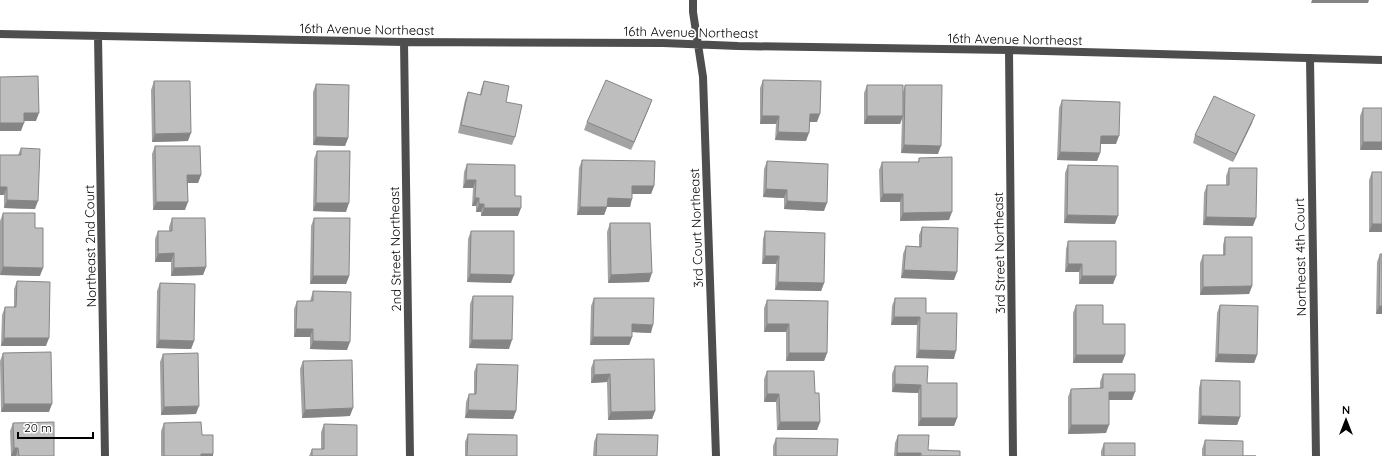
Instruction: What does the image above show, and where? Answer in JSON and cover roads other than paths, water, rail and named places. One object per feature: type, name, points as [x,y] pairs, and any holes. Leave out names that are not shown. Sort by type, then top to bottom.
[{"type":"street","name":"3rd Court Northeast","points":[[693,0],[693,12],[703,77],[716,456]]},
{"type":"street","name":"16th Avenue Northeast","points":[[0,34],[404,42],[698,44],[1009,50],[1382,60]]},
{"type":"street","name":"Northeast 2nd Court","points":[[98,36],[105,456]]},
{"type":"street","name":"2nd Street Northeast","points":[[404,42],[410,456]]},
{"type":"street","name":"3rd Street Northeast","points":[[1009,50],[1013,456]]},
{"type":"street","name":"Northeast 4th Court","points":[[1310,58],[1316,456]]}]
